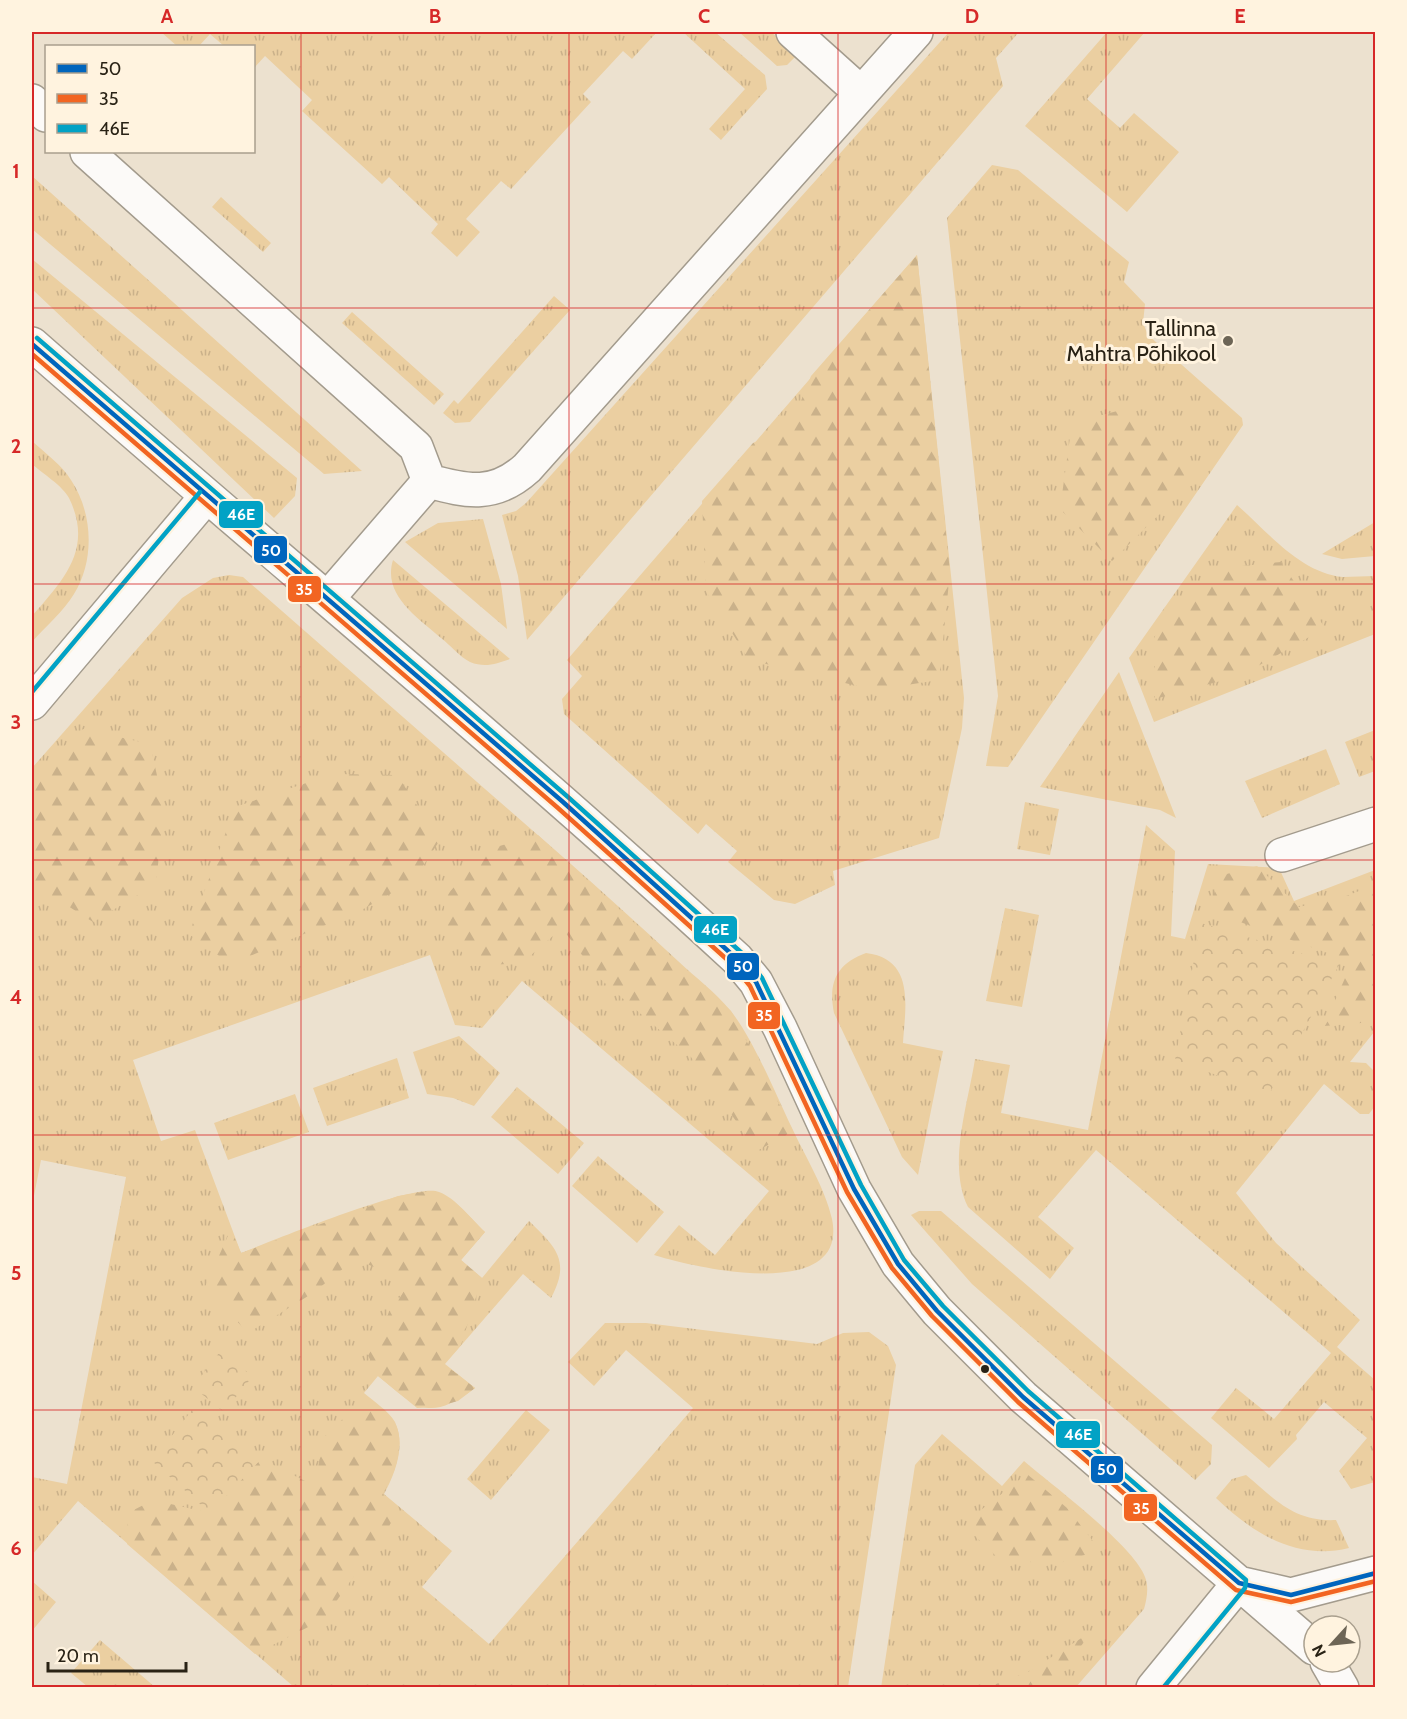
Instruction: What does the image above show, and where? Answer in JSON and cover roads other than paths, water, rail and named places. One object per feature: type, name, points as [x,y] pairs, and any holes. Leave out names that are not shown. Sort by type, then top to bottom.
[{"type":"street","points":[[793,32],[861,93]]},
{"type":"street","points":[[429,481],[457,489],[493,490],[527,468],[916,32]]},
{"type":"street","points":[[32,101],[45,114]]},
{"type":"street","points":[[88,153],[416,447],[429,481]]},
{"type":"street","points":[[32,344],[206,497],[482,729],[737,958],[756,982],[854,1189],[898,1264],[937,1311],[1023,1397],[1302,1638]]},
{"type":"street","points":[[328,598],[429,481]]},
{"type":"street","points":[[32,703],[206,497]]},
{"type":"street","points":[[1282,855],[1376,824]]},
{"type":"street","points":[[1239,1583],[1291,1595],[1376,1573]]},
{"type":"street","points":[[1153,1688],[1239,1583]]},
{"type":"street","points":[[1334,1674],[1342,1688]]},
{"type":"place","name":"Tallinna Mahtra Põhikool","points":[[1228,341]]}]
